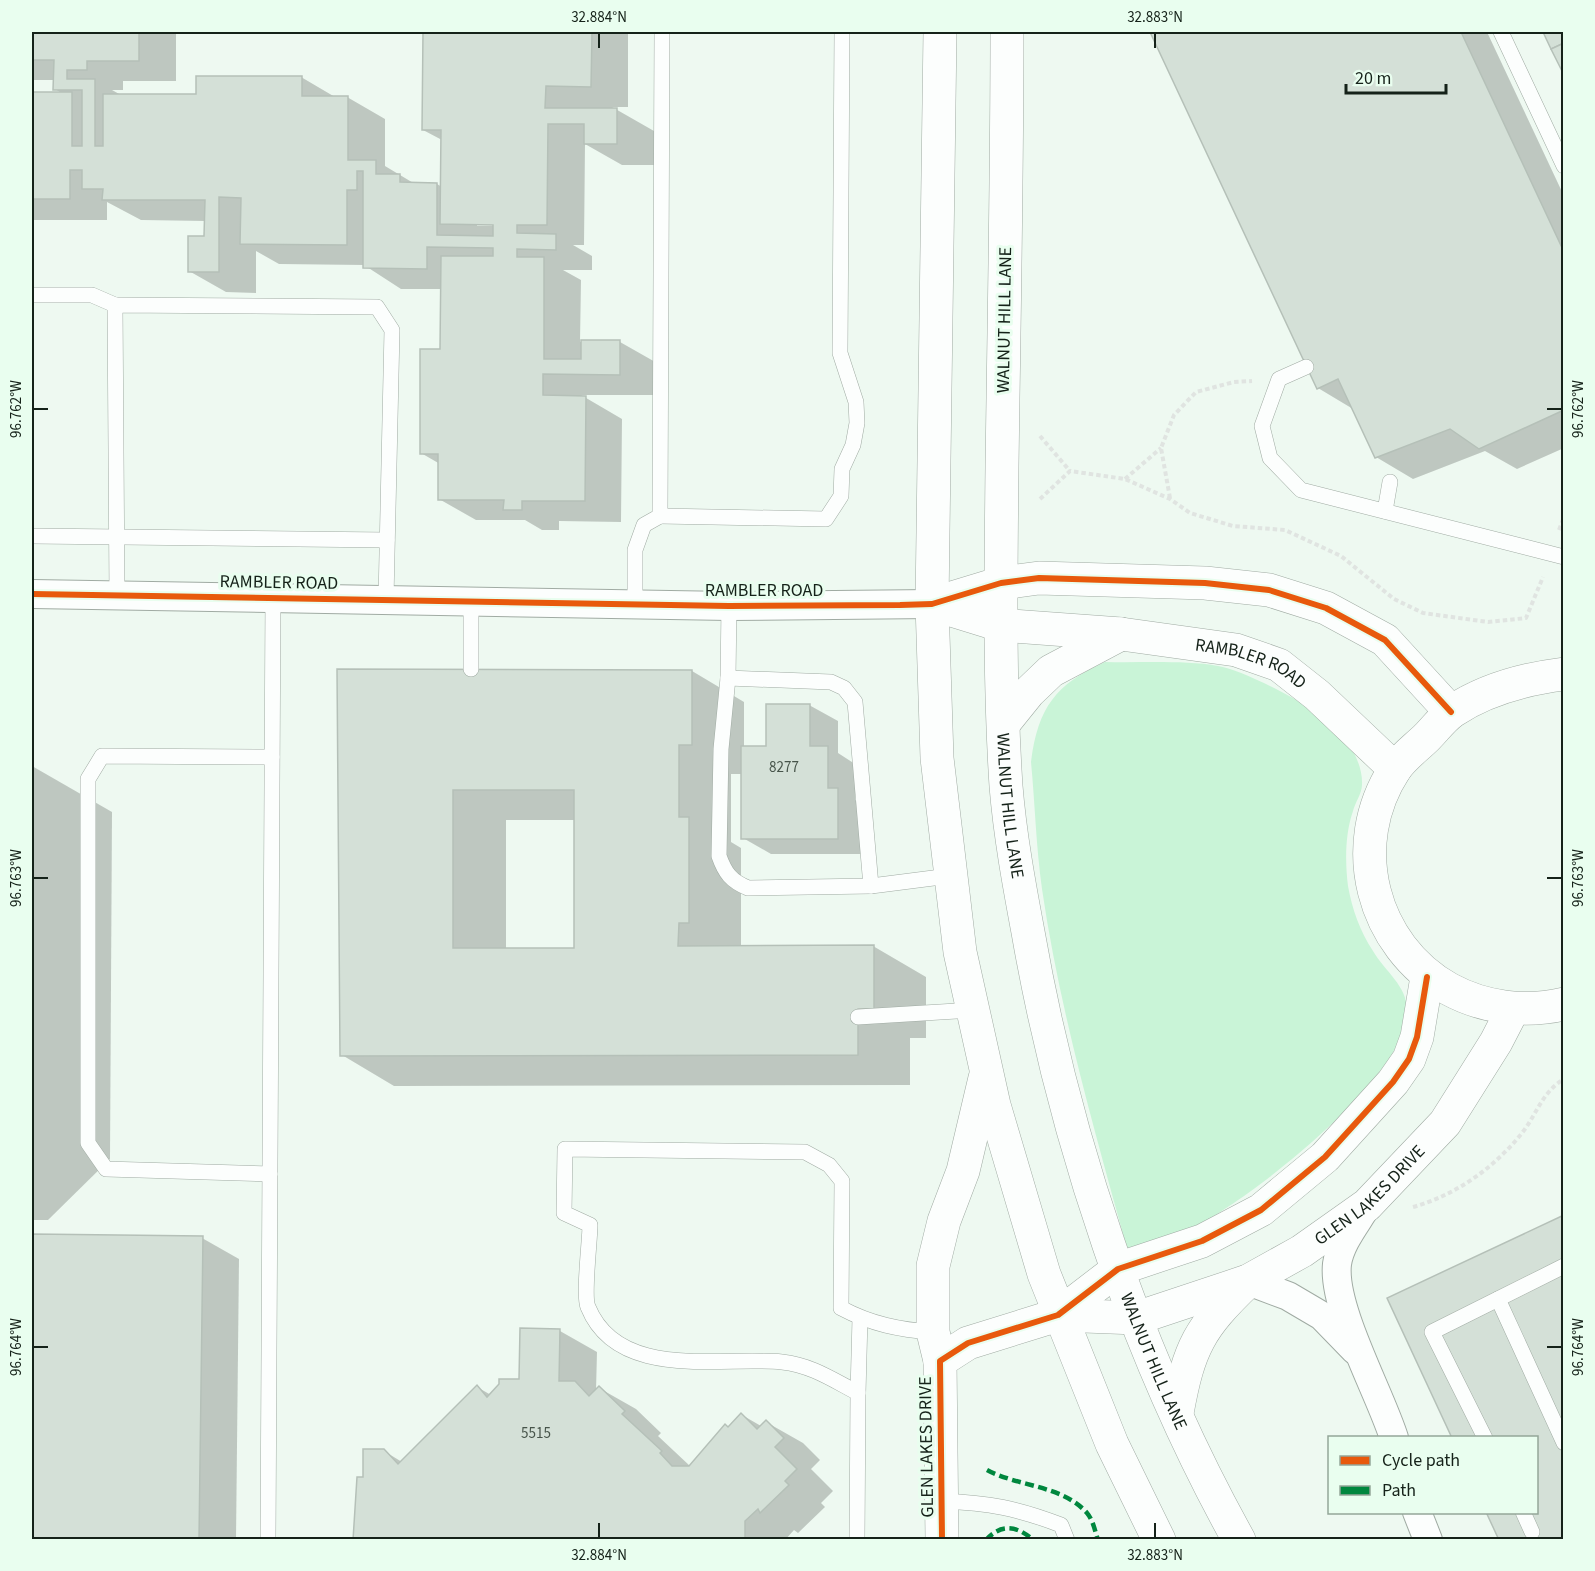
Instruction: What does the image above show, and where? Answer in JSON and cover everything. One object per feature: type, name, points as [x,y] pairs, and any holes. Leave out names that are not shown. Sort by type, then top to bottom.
[{"type":"main road","points":[[940,32],[932,604],[937,758],[949,876],[960,952],[987,1074],[1019,1195],[1058,1315],[1112,1444],[1158,1539]]},
{"type":"main road","name":"WALNUT HILL LANE","points":[[1007,32],[1000,625],[1006,788],[1021,893],[1043,1017],[1077,1143],[1118,1269],[1207,1483],[1239,1539]]},
{"type":"main road","name":"RAMBLER ROAD","points":[[932,604],[1001,584],[1039,578],[1205,583],[1269,591],[1326,608],[1384,640],[1451,712]]},
{"type":"main road","name":"RAMBLER ROAD","points":[[932,604],[1000,625],[1121,634],[1236,650],[1280,665],[1317,695],[1395,769]]},
{"type":"main road","points":[[1004,723],[1029,692],[1051,671],[1121,634]]},
{"type":"main road","points":[[1563,674],[1524,680],[1487,693],[1451,712],[1395,769],[1377,810],[1370,843],[1371,879],[1380,913],[1402,950],[1427,977],[1465,998],[1513,1009],[1563,1004]]},
{"type":"main road","name":"GLEN LAKES DRIVE","points":[[1058,1315],[1118,1269],[1202,1242],[1229,1229],[1261,1210],[1325,1157],[1393,1083],[1409,1059],[1423,1012],[1427,977]]},
{"type":"main road","name":"GLEN LAKES DRIVE","points":[[942,1539],[937,1347],[968,1343],[1058,1315],[1137,1318],[1248,1281],[1302,1251],[1367,1205],[1445,1123],[1496,1042],[1513,1009]]},
{"type":"main road","points":[[937,1347],[933,1266],[944,1221],[963,1171],[987,1074]]},
{"type":"main road","points":[[1177,1413],[1184,1373],[1195,1345],[1212,1316],[1248,1281]]},
{"type":"street","name":"RAMBLER ROAD","points":[[32,594],[729,606],[932,604]]},
{"type":"street","points":[[1367,1205],[1342,1247],[1337,1264],[1340,1291],[1362,1357],[1394,1436]]},
{"type":"street","points":[[1248,1281],[1288,1296],[1322,1316],[1362,1357]]},
{"type":"street","points":[[1418,1514],[1428,1539]]},
{"type":"lane","points":[[660,516],[662,32]]},
{"type":"lane","points":[[635,604],[635,550],[644,525],[660,516],[826,519],[841,496],[842,469],[853,445],[857,423],[856,402],[840,353],[842,32]]},
{"type":"lane","points":[[1501,32],[1563,166]]},
{"type":"lane","points":[[32,295],[92,295],[115,305],[377,307],[392,330],[386,599]]},
{"type":"lane","points":[[115,305],[117,595]]},
{"type":"lane","points":[[1306,367],[1279,380],[1262,426],[1270,458],[1301,490],[1558,555]]},
{"type":"lane","points":[[1384,511],[1390,482]]},
{"type":"lane","points":[[32,536],[387,540]]},
{"type":"lane","points":[[268,1539],[273,597]]},
{"type":"lane","points":[[471,601],[471,669]]},
{"type":"lane","points":[[729,606],[728,678],[721,749],[719,856],[725,873],[736,883],[748,888],[871,886],[949,876]]},
{"type":"lane","points":[[728,678],[831,682],[844,688],[855,702],[871,886]]},
{"type":"lane","points":[[270,1174],[106,1169],[88,1143],[88,778],[102,756],[272,757]]},
{"type":"lane","points":[[858,1017],[973,1010]]},
{"type":"lane","points":[[858,1393],[809,1367],[783,1362],[667,1360],[643,1357],[607,1335],[587,1306],[590,1225],[564,1213],[565,1149],[805,1152],[829,1166],[842,1181],[841,1308],[860,1318],[908,1331],[937,1347]]},
{"type":"lane","points":[[1484,1436],[1432,1332],[1563,1266]]},
{"type":"lane","points":[[1498,1299],[1563,1443]]},
{"type":"lane","points":[[857,1539],[860,1318]]},
{"type":"lane","points":[[942,1501],[984,1503],[1019,1509],[1061,1525],[1067,1539]]},
{"type":"lane","points":[[1524,1514],[1532,1532]]},
{"type":"path","points":[[1125,479],[1161,448],[1174,415],[1196,392],[1234,382],[1279,380]]},
{"type":"path","points":[[1040,436],[1070,471],[1125,479],[1170,499],[1190,513],[1233,526],[1285,530],[1341,556],[1394,599],[1423,613],[1488,622],[1526,618],[1558,555],[1563,517]]},
{"type":"path","points":[[1161,448],[1170,499]]},
{"type":"path","points":[[1040,499],[1070,471]]},
{"type":"path","points":[[1412,1208],[1433,1202],[1482,1174],[1522,1133],[1550,1087],[1563,1079]]},
{"type":"green space","points":[[1105,662],[1191,663],[1230,669],[1284,693],[1319,714],[1341,733],[1356,757],[1362,778],[1360,795],[1350,820],[1346,848],[1350,895],[1364,936],[1399,986],[1407,1011],[1400,1038],[1382,1069],[1355,1101],[1322,1134],[1251,1191],[1219,1213],[1186,1231],[1128,1252],[1079,1072],[1058,981],[1040,873],[1031,762],[1039,726],[1052,700],[1074,679]]},
{"type":"building","points":[[32,32],[139,32],[139,61],[87,61],[87,70],[67,70],[67,79],[95,79],[95,146],[103,146],[103,94],[196,94],[196,76],[302,76],[302,96],[348,96],[348,160],[376,160],[376,174],[400,174],[400,182],[437,183],[437,235],[493,236],[493,225],[440,224],[441,130],[422,130],[423,32],[592,32],[591,87],[546,86],[545,108],[617,108],[617,144],[584,144],[584,124],[548,124],[547,225],[517,225],[517,233],[556,234],[556,250],[517,249],[517,257],[544,257],[544,359],[581,359],[581,340],[620,340],[620,375],[543,374],[543,395],[586,396],[585,501],[522,501],[522,510],[503,510],[504,500],[438,500],[438,454],[420,454],[420,349],[440,349],[441,256],[493,256],[493,248],[427,247],[427,269],[363,268],[363,171],[357,171],[357,190],[347,190],[347,245],[240,244],[241,198],[219,197],[219,272],[188,272],[188,236],[204,236],[205,200],[102,200],[103,189],[82,189],[82,170],[70,170],[70,199],[32,199],[32,92],[72,92],[72,146],[82,146],[82,90],[53,90],[54,60],[32,60]]},
{"type":"building","points":[[1150,32],[1461,32],[1564,252],[1564,410],[1479,449],[1450,429],[1375,458],[1338,379],[1317,389]]},
{"type":"building","points":[[1543,32],[1564,32],[1564,43],[1551,49]]},
{"type":"building","points":[[1564,43],[1564,75],[1551,49]]},
{"type":"building","points":[[337,669],[692,670],[692,745],[679,745],[679,817],[689,817],[689,923],[679,923],[678,946],[874,945],[874,1009],[858,1009],[858,1055],[340,1056]],"holes":[[[453,790],[574,790],[574,948],[453,948]]]},
{"type":"building","points":[[766,704],[810,704],[810,746],[828,746],[828,788],[838,788],[838,839],[741,839],[741,746],[766,746]]},
{"type":"building","points":[[1564,1215],[1564,1540],[1499,1540],[1487,1514],[1538,1514],[1538,1436],[1451,1436],[1387,1298]]},
{"type":"building","points":[[32,1234],[203,1236],[199,1540],[32,1540]]},
{"type":"building","points":[[520,1328],[560,1329],[559,1381],[575,1381],[589,1396],[599,1386],[625,1411],[622,1414],[662,1451],[660,1453],[672,1466],[689,1466],[725,1424],[728,1427],[741,1413],[757,1429],[766,1420],[784,1438],[775,1447],[797,1469],[785,1481],[789,1485],[760,1513],[758,1509],[745,1521],[745,1540],[353,1540],[357,1477],[363,1477],[363,1449],[384,1449],[398,1464],[477,1385],[487,1397],[499,1384],[499,1379],[519,1379]]},
{"type":"marked path","points":[[987,1470],[999,1476],[1053,1492],[1077,1504],[1089,1516],[1098,1540]]},
{"type":"marked path","points":[[986,1540],[998,1531],[1010,1528],[1033,1540]]},
{"type":"cycle path","points":[[32,594],[729,606],[900,605],[932,604],[1001,583],[1039,578],[1205,583],[1269,590],[1326,608],[1385,640],[1451,712]]},
{"type":"cycle path","points":[[942,1540],[940,1361],[968,1343],[1058,1315],[1118,1269],[1202,1241],[1261,1210],[1325,1157],[1393,1082],[1409,1059],[1417,1037],[1427,977]]}]
